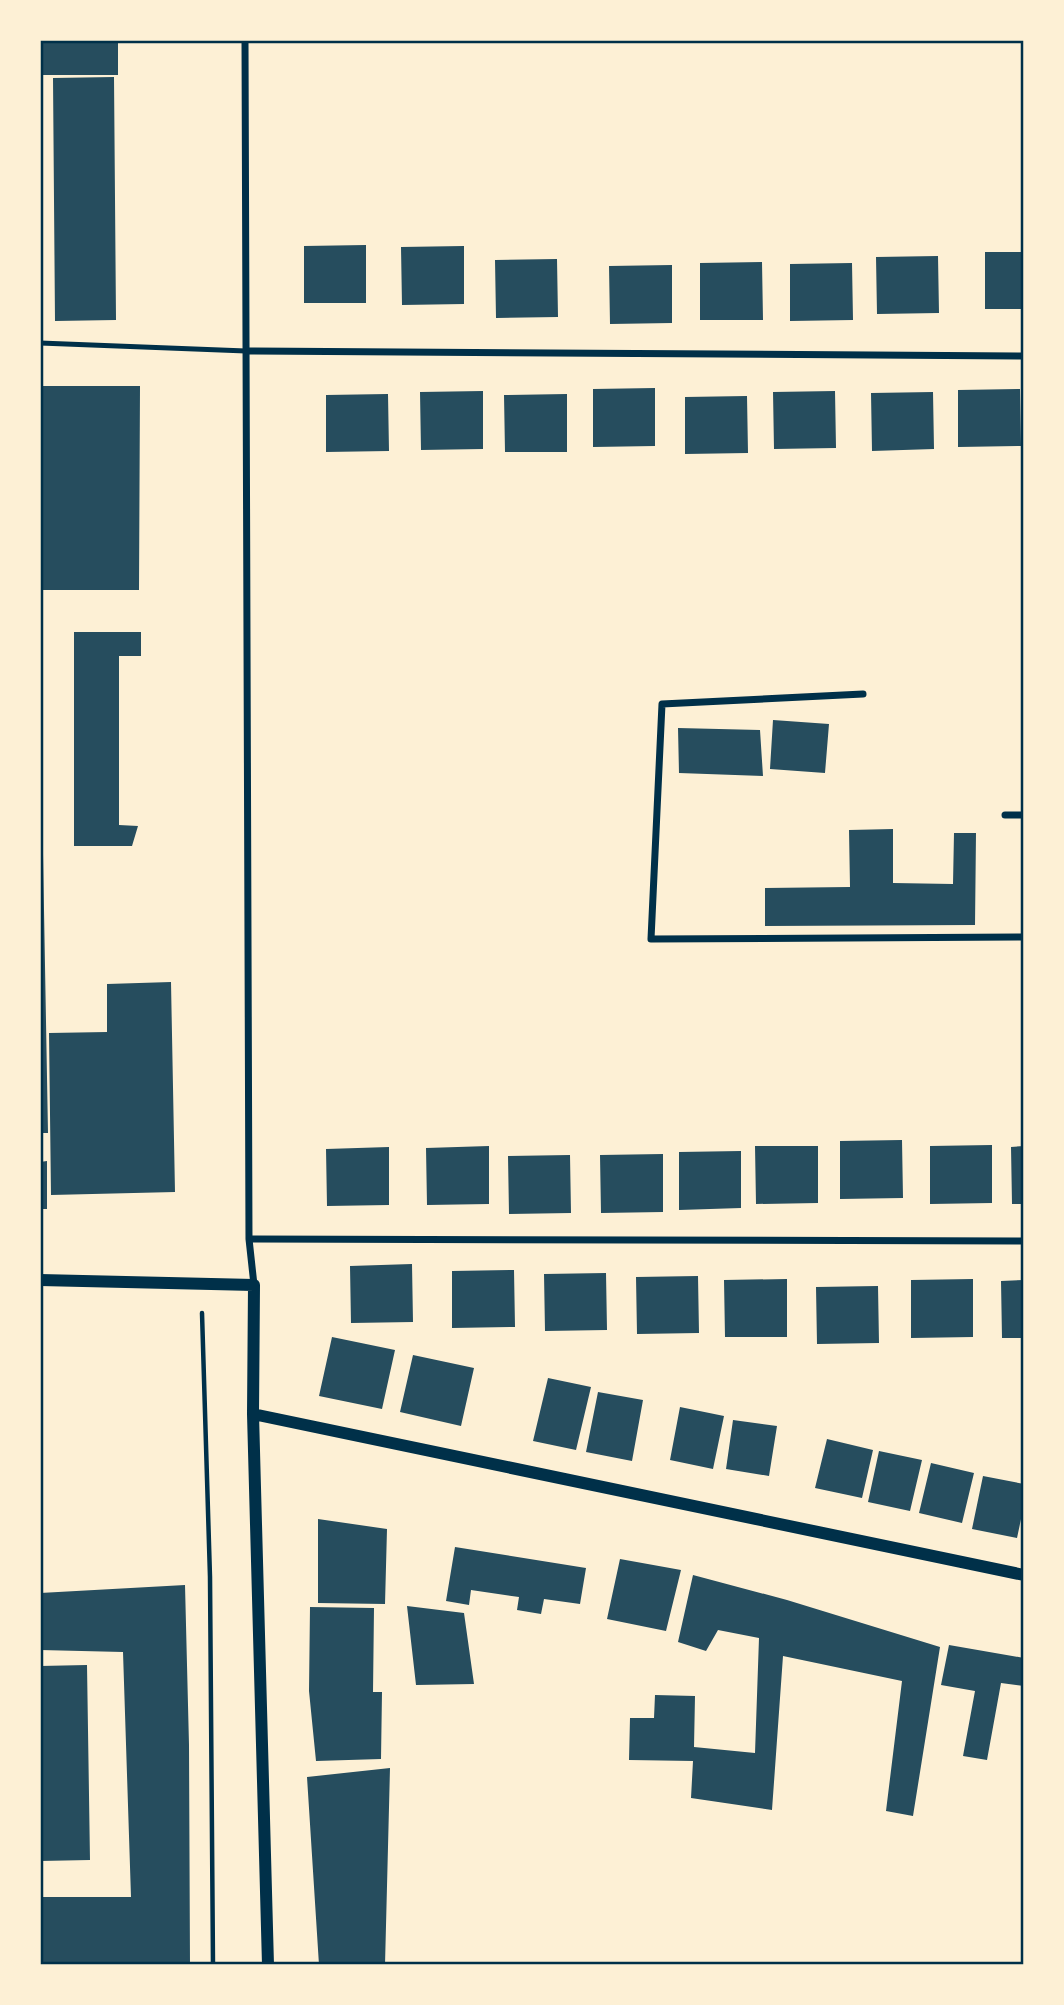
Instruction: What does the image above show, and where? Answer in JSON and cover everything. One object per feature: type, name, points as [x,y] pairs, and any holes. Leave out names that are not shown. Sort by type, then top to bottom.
[{"type":"street","points":[[244,40],[249,1240],[254,1285],[253,1414],[268,1965]]},
{"type":"street","points":[[246,351],[1024,356]]},
{"type":"street","points":[[863,694],[662,704],[650,939],[1024,937]]},
{"type":"street","points":[[1006,815],[1024,815]]},
{"type":"street","points":[[249,1240],[1024,1241]]},
{"type":"street","points":[[40,1280],[254,1285]]},
{"type":"street","points":[[253,1414],[1024,1575]]},
{"type":"lane","points":[[40,343],[246,351]]},
{"type":"path","points":[[202,1314],[210,1577],[213,1965]]},
{"type":"building","points":[[40,40],[118,40],[118,75],[40,75]]},
{"type":"building","points":[[114,77],[116,320],[55,321],[53,78]]},
{"type":"building","points":[[366,245],[366,303],[304,303],[304,246]]},
{"type":"building","points":[[464,246],[464,304],[402,305],[401,247]]},
{"type":"building","points":[[985,252],[1024,252],[1024,309],[985,309]]},
{"type":"building","points":[[938,256],[939,313],[877,314],[876,257]]},
{"type":"building","points":[[557,259],[558,317],[496,318],[495,260]]},
{"type":"building","points":[[762,262],[763,320],[700,320],[700,263]]},
{"type":"building","points":[[852,263],[853,320],[790,321],[790,264]]},
{"type":"building","points":[[672,265],[672,323],[610,324],[609,266]]},
{"type":"building","points":[[40,386],[140,386],[139,590],[40,590]]},
{"type":"building","points":[[655,388],[655,446],[593,447],[593,389]]},
{"type":"building","points":[[1020,389],[1021,446],[958,447],[958,390]]},
{"type":"building","points":[[483,391],[483,449],[421,450],[420,392]]},
{"type":"building","points":[[835,391],[836,448],[774,449],[773,392]]},
{"type":"building","points":[[933,392],[934,449],[872,451],[871,393]]},
{"type":"building","points":[[388,394],[389,451],[326,452],[326,395]]},
{"type":"building","points":[[567,394],[567,452],[505,452],[504,395]]},
{"type":"building","points":[[747,396],[748,453],[685,454],[685,397]]},
{"type":"building","points":[[74,632],[141,632],[141,656],[119,656],[119,825],[138,826],[132,846],[74,846]]},
{"type":"building","points":[[773,720],[829,724],[825,773],[770,769]]},
{"type":"building","points":[[678,728],[760,730],[763,776],[679,773]]},
{"type":"building","points":[[893,829],[893,883],[953,884],[954,833],[976,833],[975,925],[765,926],[765,888],[850,887],[849,830]]},
{"type":"building","points":[[40,854],[43,854],[48,1133],[40,1133]]},
{"type":"building","points":[[171,982],[175,1192],[51,1195],[49,1033],[107,1032],[107,984]]},
{"type":"building","points":[[902,1140],[903,1198],[840,1199],[840,1141]]},
{"type":"building","points":[[992,1145],[992,1203],[930,1204],[930,1146]]},
{"type":"building","points":[[489,1146],[489,1204],[427,1205],[426,1148]]},
{"type":"building","points":[[755,1146],[818,1146],[818,1203],[756,1204]]},
{"type":"building","points":[[1024,1146],[1024,1204],[1012,1204],[1011,1147]]},
{"type":"building","points":[[389,1147],[389,1205],[327,1206],[326,1149]]},
{"type":"building","points":[[741,1151],[741,1208],[679,1210],[679,1152]]},
{"type":"building","points":[[663,1154],[663,1212],[601,1213],[600,1155]]},
{"type":"building","points":[[570,1155],[571,1213],[509,1214],[508,1156]]},
{"type":"building","points":[[47,1161],[47,1209],[40,1209],[40,1162]]},
{"type":"building","points":[[412,1264],[413,1322],[351,1323],[350,1266]]},
{"type":"building","points":[[514,1270],[515,1327],[452,1328],[452,1271]]},
{"type":"building","points":[[606,1273],[607,1330],[545,1331],[544,1274]]},
{"type":"building","points":[[698,1276],[699,1333],[637,1334],[636,1277]]},
{"type":"building","points":[[787,1279],[787,1337],[725,1337],[724,1280]]},
{"type":"building","points":[[973,1279],[973,1337],[911,1338],[911,1280]]},
{"type":"building","points":[[1024,1280],[1024,1338],[1002,1338],[1001,1281]]},
{"type":"building","points":[[878,1286],[879,1343],[817,1344],[816,1287]]},
{"type":"building","points":[[332,1337],[395,1350],[382,1409],[319,1396]]},
{"type":"building","points":[[413,1355],[474,1368],[461,1426],[400,1412]]},
{"type":"building","points":[[548,1378],[591,1387],[576,1450],[533,1441]]},
{"type":"building","points":[[598,1392],[643,1400],[632,1461],[586,1452]]},
{"type":"building","points":[[680,1407],[724,1416],[713,1469],[670,1460]]},
{"type":"building","points":[[733,1420],[777,1426],[769,1476],[726,1469]]},
{"type":"building","points":[[827,1439],[873,1450],[862,1498],[815,1488]]},
{"type":"building","points":[[879,1451],[922,1460],[910,1511],[868,1502]]},
{"type":"building","points":[[931,1463],[974,1473],[962,1523],[919,1513]]},
{"type":"building","points":[[983,1476],[1024,1484],[1024,1505],[1017,1538],[972,1529]]},
{"type":"building","points":[[318,1519],[387,1529],[385,1604],[318,1603]]},
{"type":"building","points":[[455,1547],[586,1568],[580,1604],[544,1599],[541,1614],[517,1610],[519,1597],[471,1590],[469,1605],[446,1601]]},
{"type":"building","points":[[620,1559],[681,1570],[666,1631],[607,1619]]},
{"type":"building","points":[[693,1575],[787,1600],[940,1647],[913,1816],[886,1811],[902,1681],[783,1656],[772,1810],[691,1798],[693,1761],[629,1760],[630,1718],[654,1718],[655,1695],[695,1696],[694,1747],[755,1753],[759,1638],[718,1630],[706,1651],[678,1642]]},
{"type":"building","points":[[185,1585],[190,1965],[40,1965],[40,1897],[131,1897],[123,1652],[40,1650],[40,1593]]},
{"type":"building","points":[[407,1606],[464,1613],[474,1684],[416,1685]]},
{"type":"building","points":[[310,1607],[374,1608],[373,1692],[382,1692],[381,1759],[316,1761],[309,1691]]},
{"type":"building","points":[[949,1645],[1024,1658],[1024,1686],[1001,1683],[987,1760],[963,1756],[975,1691],[941,1685]]},
{"type":"building","points":[[87,1665],[90,1860],[40,1861],[40,1666]]},
{"type":"building","points":[[390,1768],[385,1965],[319,1965],[307,1777]]}]
